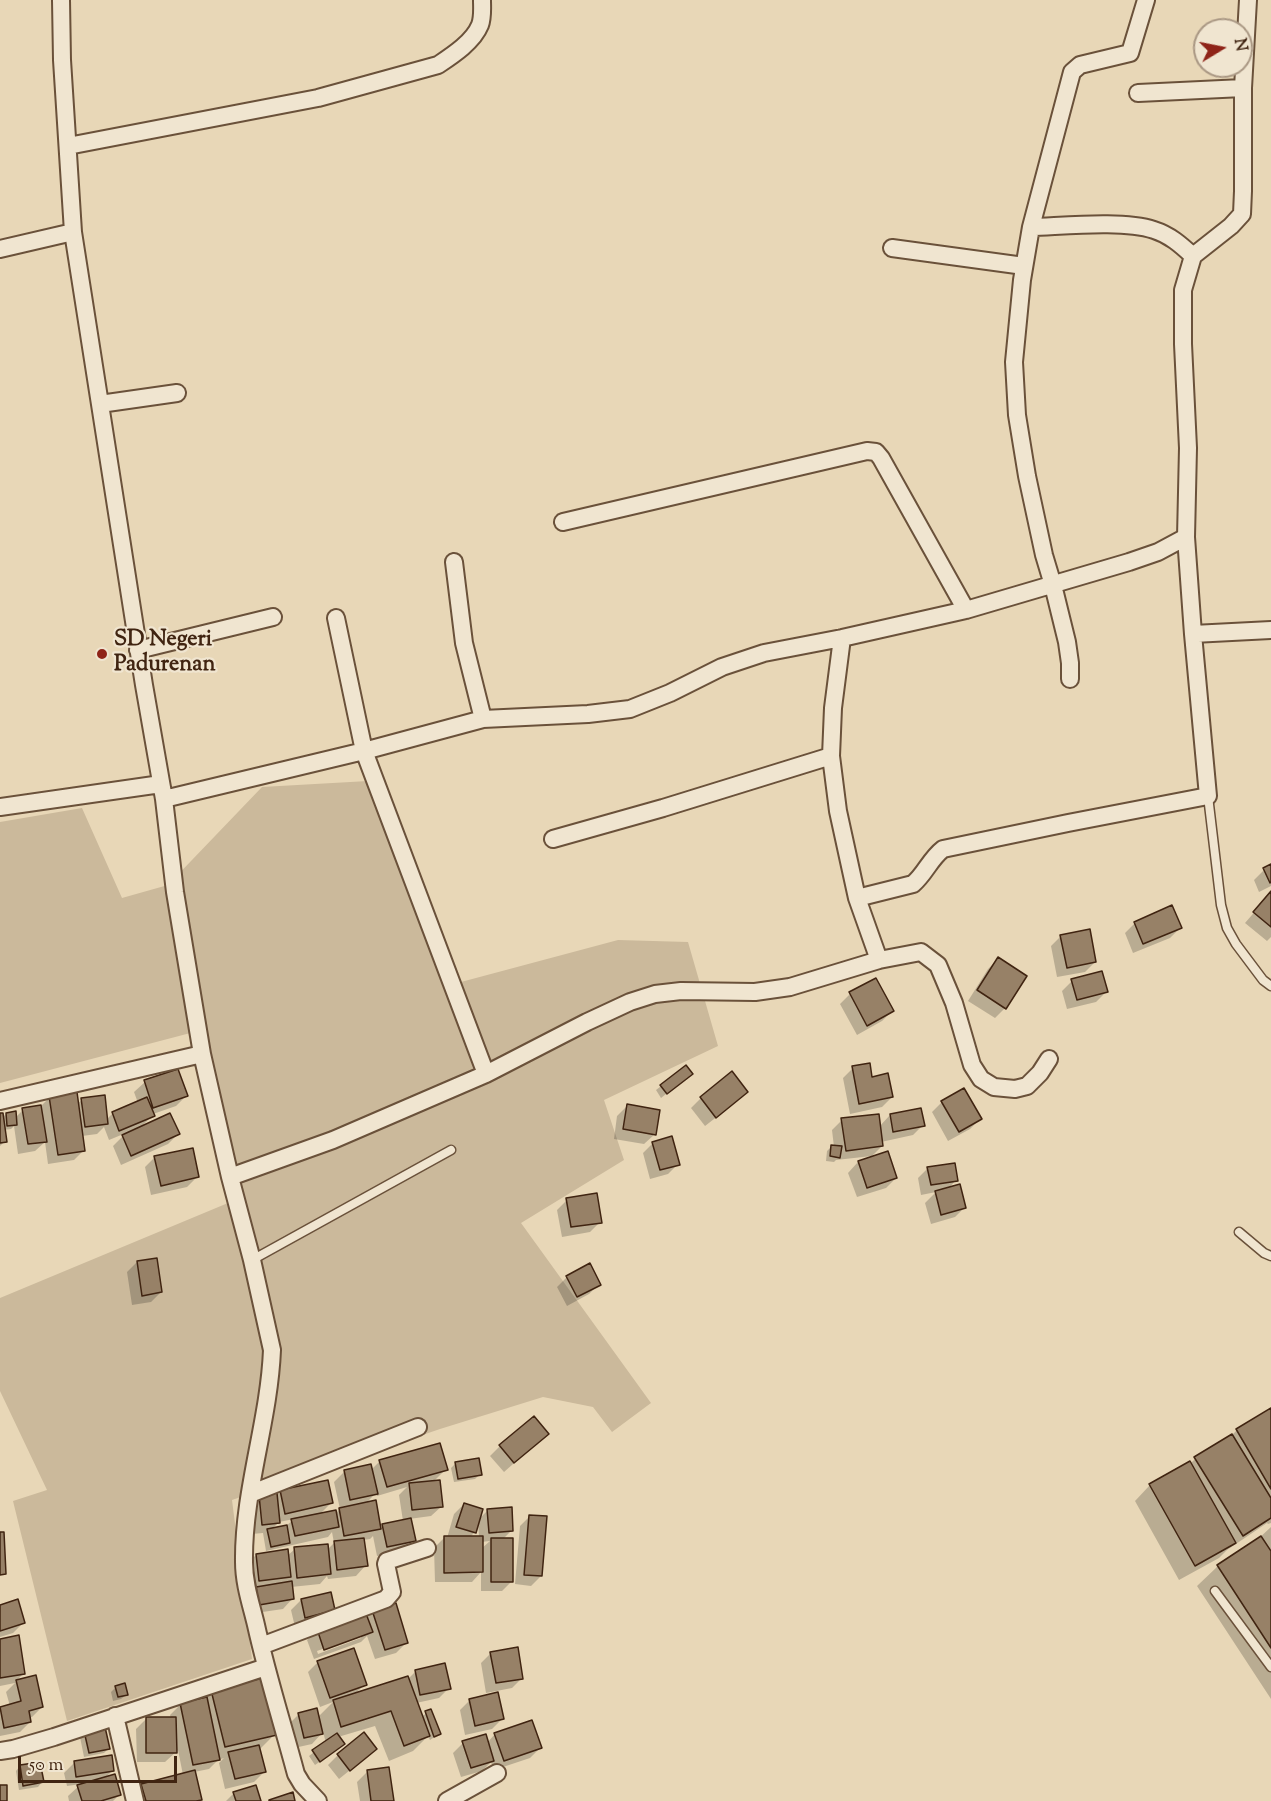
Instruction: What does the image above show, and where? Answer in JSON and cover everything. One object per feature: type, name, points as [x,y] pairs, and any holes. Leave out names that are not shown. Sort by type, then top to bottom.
[{"type":"street","points":[[61,0],[62,60],[73,232],[162,792],[175,892],[202,1054],[272,1350],[272,1365],[259,1451],[246,1517],[244,1577],[296,1774],[306,1790],[318,1801]]},
{"type":"street","points":[[68,146],[318,98],[438,65],[472,38],[480,26],[482,0]]},
{"type":"street","points":[[1070,679],[1067,642],[1044,555],[1027,477],[1017,415],[1014,362],[1024,266],[1031,227],[1072,72],[1080,65],[1131,53],[1146,0]]},
{"type":"street","points":[[856,898],[913,884],[935,855],[943,849],[1208,796],[1186,537],[1188,448],[1183,290],[1193,256],[1231,226],[1242,214],[1243,88],[1248,0]]},
{"type":"street","points":[[1138,93],[1243,88]]},
{"type":"street","points":[[1031,227],[1121,225],[1153,230],[1172,238],[1193,256]]},
{"type":"street","points":[[0,249],[73,232]]},
{"type":"street","points":[[892,248],[1024,266]]},
{"type":"street","points":[[100,404],[177,393]]},
{"type":"street","points":[[563,522],[867,451],[876,452],[966,610]]},
{"type":"street","points":[[0,807],[162,792],[364,751],[483,719],[588,714],[630,709],[670,693],[722,667],[765,653],[966,610],[1158,552],[1186,537]]},
{"type":"street","points":[[454,562],[464,642],[483,719]]},
{"type":"street","points":[[138,650],[273,617]]},
{"type":"street","points":[[336,618],[364,751],[486,1074]]},
{"type":"street","points":[[1193,634],[1271,630]]},
{"type":"street","points":[[842,638],[833,708],[831,756],[838,811],[856,898],[879,960]]},
{"type":"street","points":[[554,839],[831,756]]},
{"type":"street","points":[[230,1177],[333,1140],[486,1074],[630,1002],[655,994],[681,991],[754,992],[790,987],[879,960],[921,952],[938,965],[954,1003],[972,1065],[981,1079],[994,1087],[1015,1089],[1027,1086],[1040,1073],[1049,1059]]},
{"type":"street","points":[[0,1101],[202,1054]]},
{"type":"street","points":[[250,1494],[418,1427]]},
{"type":"street","points":[[261,1646],[386,1599],[392,1592],[387,1561],[427,1548]]},
{"type":"street","points":[[0,1751],[54,1737],[266,1667]]},
{"type":"street","points":[[115,1716],[135,1801]]},
{"type":"street","points":[[447,1801],[496,1773]]},
{"type":"lane","points":[[1208,796],[1221,905],[1227,927],[1263,980],[1271,986]]},
{"type":"lane","points":[[252,1260],[450,1150]]},
{"type":"lane","points":[[1239,1232],[1271,1256]]},
{"type":"lane","points":[[1215,1591],[1271,1667]]},
{"type":"shaded area","points":[[368,781],[461,982],[618,940],[688,942],[718,1046],[604,1100],[624,1160],[521,1223],[651,1403],[612,1432],[593,1407],[543,1397],[440,1429],[232,1500],[252,1659],[67,1721],[13,1501],[47,1490],[0,1391],[0,1298],[228,1203],[198,1031],[0,1083],[0,822],[82,808],[122,898],[168,885],[262,787]]},
{"type":"building","points":[[1271,864],[1271,882],[1270,883],[1263,868]]},
{"type":"building","points":[[1271,891],[1271,927],[1253,912]]},
{"type":"building","points":[[1172,905],[1182,928],[1143,944],[1134,922]]},
{"type":"building","points":[[1090,929],[1096,962],[1067,968],[1060,935]]},
{"type":"building","points":[[998,957],[1027,976],[1006,1009],[977,990]]},
{"type":"building","points":[[1102,971],[1108,992],[1077,1000],[1071,979]]},
{"type":"building","points":[[876,978],[894,1011],[867,1026],[849,992]]},
{"type":"building","points":[[870,1063],[872,1077],[888,1073],[893,1097],[859,1104],[852,1066]]},
{"type":"building","points":[[686,1065],[693,1074],[667,1094],[660,1085]]},
{"type":"building","points":[[178,1069],[188,1096],[153,1108],[144,1080]]},
{"type":"building","points":[[732,1071],[748,1092],[716,1118],[700,1097]]},
{"type":"building","points":[[964,1088],[982,1119],[959,1132],[941,1101]]},
{"type":"building","points":[[77,1092],[85,1151],[58,1155],[49,1096]]},
{"type":"building","points":[[105,1095],[108,1124],[85,1127],[81,1098]]},
{"type":"building","points":[[147,1097],[155,1116],[119,1131],[112,1112]]},
{"type":"building","points":[[627,1104],[660,1110],[656,1135],[623,1129]]},
{"type":"building","points":[[41,1105],[47,1142],[28,1144],[22,1108]]},
{"type":"building","points":[[921,1108],[925,1126],[893,1132],[890,1114]]},
{"type":"building","points":[[16,1111],[17,1125],[7,1126],[6,1113]]},
{"type":"building","points":[[0,1113],[3,1113],[7,1142],[0,1143]]},
{"type":"building","points":[[170,1113],[180,1134],[131,1156],[122,1135]]},
{"type":"building","points":[[879,1114],[883,1146],[846,1151],[841,1118]]},
{"type":"building","points":[[672,1136],[680,1165],[660,1170],[652,1142]]},
{"type":"building","points":[[831,1145],[842,1146],[840,1158],[830,1156]]},
{"type":"building","points":[[193,1148],[199,1177],[161,1186],[154,1156]]},
{"type":"building","points":[[888,1151],[897,1178],[867,1188],[858,1161]]},
{"type":"building","points":[[955,1163],[958,1181],[931,1185],[927,1167]]},
{"type":"building","points":[[960,1184],[966,1208],[941,1215],[935,1191]]},
{"type":"building","points":[[597,1193],[602,1223],[571,1227],[566,1198]]},
{"type":"building","points":[[157,1258],[162,1292],[142,1296],[137,1261]]},
{"type":"building","points":[[590,1263],[601,1285],[577,1297],[566,1276]]},
{"type":"building","points":[[1271,1408],[1271,1489],[1236,1429]]},
{"type":"building","points":[[534,1416],[549,1434],[514,1463],[499,1445]]},
{"type":"building","points":[[1232,1434],[1271,1498],[1271,1518],[1243,1536],[1194,1457]]},
{"type":"building","points":[[440,1443],[448,1470],[387,1487],[379,1460]]},
{"type":"building","points":[[479,1458],[482,1475],[458,1479],[455,1462]]},
{"type":"building","points":[[1190,1461],[1236,1543],[1195,1566],[1149,1484]]},
{"type":"building","points":[[371,1464],[378,1494],[350,1500],[344,1470]]},
{"type":"building","points":[[328,1480],[333,1503],[285,1514],[280,1490]]},
{"type":"building","points":[[440,1480],[443,1507],[412,1510],[409,1483]]},
{"type":"building","points":[[277,1493],[280,1523],[262,1525],[259,1495]]},
{"type":"building","points":[[376,1500],[381,1529],[344,1536],[339,1508]]},
{"type":"building","points":[[464,1503],[483,1509],[476,1533],[456,1527]]},
{"type":"building","points":[[512,1507],[513,1531],[489,1533],[487,1509]]},
{"type":"building","points":[[336,1510],[339,1527],[295,1536],[291,1519]]},
{"type":"building","points":[[529,1515],[547,1516],[542,1576],[524,1575]]},
{"type":"building","points":[[411,1518],[416,1541],[387,1547],[382,1524]]},
{"type":"building","points":[[287,1525],[290,1543],[271,1547],[267,1529]]},
{"type":"building","points":[[0,1532],[4,1532],[6,1574],[0,1575]]},
{"type":"building","points":[[444,1536],[483,1536],[483,1572],[444,1573]]},
{"type":"building","points":[[1261,1536],[1271,1551],[1271,1648],[1217,1565]]},
{"type":"building","points":[[364,1538],[368,1566],[337,1570],[334,1541]]},
{"type":"building","points":[[491,1538],[513,1538],[513,1582],[491,1582]]},
{"type":"building","points":[[328,1544],[331,1574],[297,1578],[294,1547]]},
{"type":"building","points":[[288,1549],[291,1577],[259,1581],[256,1554]]},
{"type":"building","points":[[292,1581],[294,1599],[259,1605],[256,1587]]},
{"type":"building","points":[[331,1592],[335,1610],[305,1618],[301,1599]]},
{"type":"building","points":[[18,1599],[25,1623],[0,1631],[0,1605]]},
{"type":"building","points":[[396,1603],[408,1643],[385,1650],[372,1610]]},
{"type":"building","points":[[365,1611],[373,1632],[324,1650],[317,1629]]},
{"type":"building","points":[[19,1635],[25,1674],[0,1678],[0,1639]]},
{"type":"building","points":[[518,1647],[523,1679],[496,1683],[490,1652]]},
{"type":"building","points":[[354,1648],[367,1685],[330,1698],[317,1661]]},
{"type":"building","points":[[445,1663],[451,1689],[420,1695],[415,1670]]},
{"type":"building","points":[[36,1675],[43,1707],[29,1711],[31,1722],[4,1728],[0,1707],[21,1701],[16,1680]]},
{"type":"building","points":[[408,1676],[430,1736],[404,1746],[391,1711],[341,1727],[333,1700]]},
{"type":"building","points":[[263,1678],[277,1735],[225,1747],[211,1690]]},
{"type":"building","points":[[125,1683],[128,1695],[118,1697],[115,1686]]},
{"type":"building","points":[[498,1692],[504,1719],[475,1726],[469,1699]]},
{"type":"building","points":[[207,1697],[220,1760],[193,1765],[180,1703]]},
{"type":"building","points":[[317,1708],[323,1734],[304,1738],[298,1713]]},
{"type":"building","points":[[431,1709],[441,1734],[434,1737],[425,1711]]},
{"type":"building","points":[[146,1717],[176,1717],[177,1753],[146,1753]]},
{"type":"building","points":[[532,1720],[542,1748],[504,1761],[494,1733]]},
{"type":"building","points":[[105,1727],[110,1749],[89,1753],[84,1731]]},
{"type":"building","points":[[364,1732],[377,1749],[350,1771],[337,1754]]},
{"type":"building","points":[[337,1733],[345,1744],[320,1762],[312,1750]]},
{"type":"building","points":[[486,1734],[494,1761],[471,1768],[462,1741]]},
{"type":"building","points":[[259,1745],[266,1772],[235,1779],[228,1752]]},
{"type":"building","points":[[112,1755],[114,1771],[76,1777],[74,1761]]},
{"type":"building","points":[[40,1762],[44,1782],[23,1786],[20,1765]]},
{"type":"building","points":[[389,1767],[394,1801],[371,1801],[367,1770]]},
{"type":"building","points":[[195,1770],[202,1800],[146,1801],[141,1784]]},
{"type":"building","points":[[115,1774],[121,1795],[101,1801],[82,1801],[77,1785]]},
{"type":"building","points":[[0,1785],[7,1785],[7,1801],[0,1801]]},
{"type":"building","points":[[256,1785],[261,1801],[236,1801],[233,1792]]},
{"type":"building","points":[[293,1792],[295,1801],[269,1801],[269,1800]]},
{"type":"place","name":"SD Negeri Padurenan","points":[[102,654]]}]
